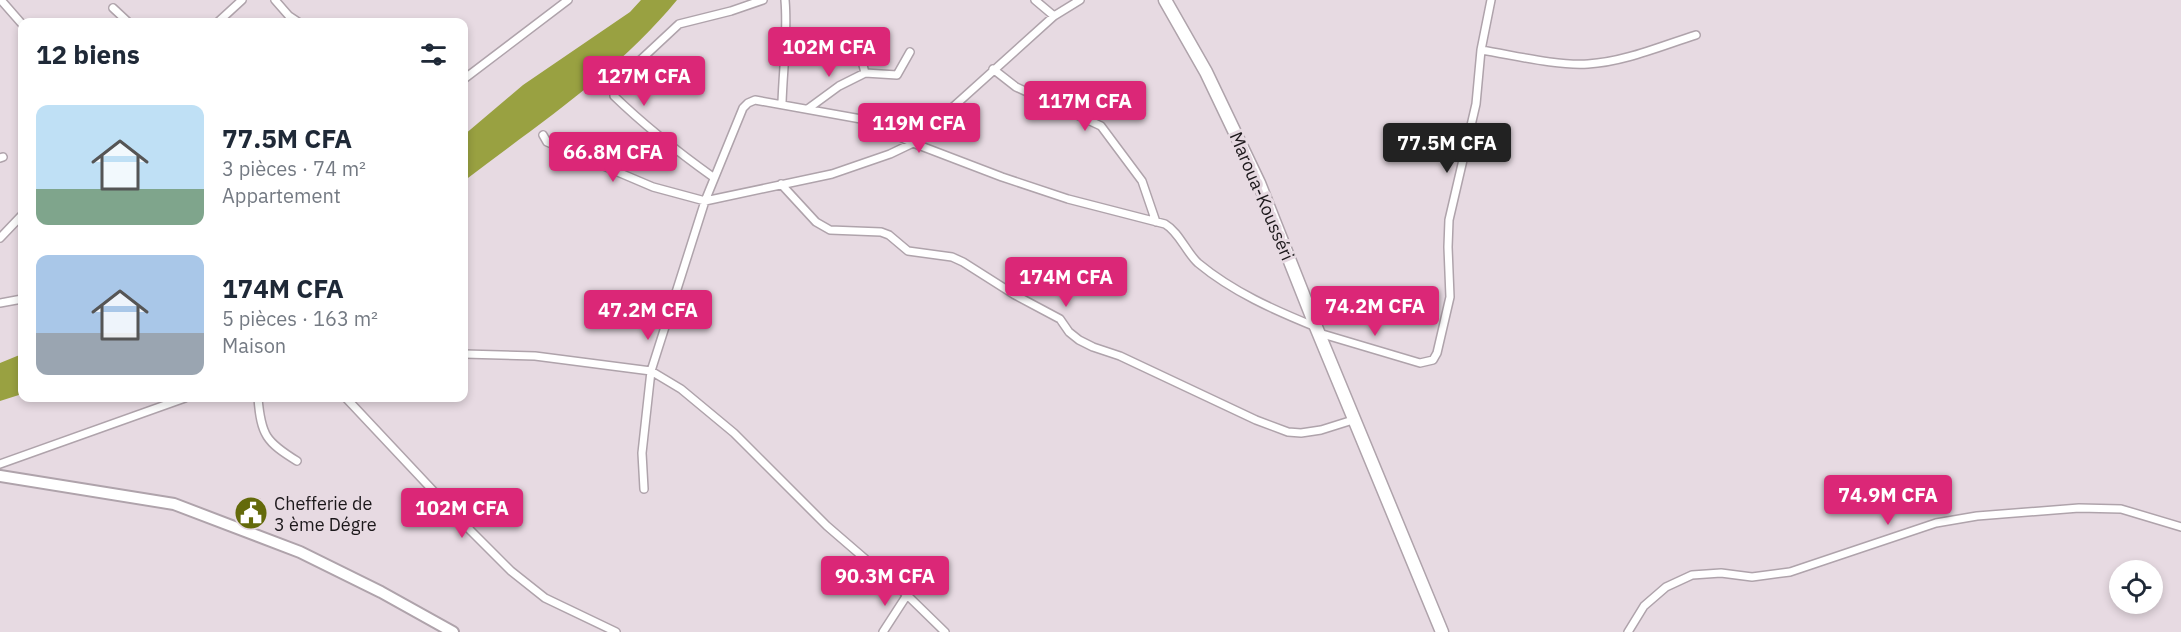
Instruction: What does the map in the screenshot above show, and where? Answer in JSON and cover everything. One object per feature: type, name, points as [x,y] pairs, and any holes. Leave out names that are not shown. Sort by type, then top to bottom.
[{"type":"highway","name":"Maroua-Kousséri","points":[[1165,0],[1206,72],[1259,183],[1442,632]]},
{"type":"main road","points":[[0,476],[174,504],[300,552],[381,592],[453,632]]},
{"type":"street","points":[[1,0],[18,19]]},
{"type":"street","points":[[222,18],[242,0]]},
{"type":"street","points":[[275,0],[292,18]]},
{"type":"street","points":[[468,76],[568,0]]},
{"type":"street","points":[[713,177],[680,154],[632,113],[614,96],[615,89],[620,79],[679,24],[763,0]]},
{"type":"street","points":[[782,103],[786,37],[785,0]]},
{"type":"street","points":[[1035,0],[1054,16]]},
{"type":"street","points":[[543,135],[547,142],[652,187],[705,201],[832,174],[890,154],[913,143],[1054,16],[1080,0]]},
{"type":"street","points":[[644,489],[642,453],[651,371],[713,177],[743,108],[748,103],[760,100],[861,119],[913,143],[1002,177],[1059,196],[1169,227],[1196,261],[1229,286],[1273,310],[1317,330],[1420,363],[1433,360],[1437,353],[1450,297],[1449,220],[1476,104],[1481,50],[1491,0]]},
{"type":"street","points":[[113,8],[124,18]]},
{"type":"street","points":[[1481,50],[1546,61],[1587,64],[1615,59],[1696,35]]},
{"type":"street","points":[[786,37],[854,45],[860,49],[865,73]]},
{"type":"street","points":[[808,108],[839,86],[865,73],[897,75],[910,52]]},
{"type":"street","points":[[993,69],[1016,87],[1101,126],[1142,181],[1156,222]]},
{"type":"street","points":[[782,184],[803,210],[816,222],[830,230],[881,232],[889,235],[908,251],[957,260],[1015,295],[1050,312],[1079,340],[1180,383],[1256,420],[1288,432],[1301,433],[1321,430],[1356,419]]},
{"type":"street","points":[[0,238],[18,219]]},
{"type":"street","points":[[0,303],[18,300]]},
{"type":"street","points":[[468,354],[535,356],[651,371],[681,388],[734,433],[827,526],[907,595],[945,632]]},
{"type":"street","points":[[0,464],[173,402]]},
{"type":"street","points":[[259,402],[265,435],[269,442],[297,460]]},
{"type":"street","points":[[350,402],[511,571],[545,598],[616,632]]},
{"type":"street","points":[[1628,632],[1644,606],[1666,586],[1692,575],[1721,573],[1752,577],[1790,572],[1936,523],[1977,516],[2079,508],[2121,509],[2181,527]]},
{"type":"street","points":[[883,632],[907,595]]},
{"type":"shaded area","points":[[641,0],[677,0],[629,51],[603,74],[468,178],[468,132],[523,85],[630,12]]},
{"type":"shaded area","points":[[18,356],[18,395],[0,401],[0,363]]},
{"type":"place","name":"Chefferie de 3 ème Dégre","points":[[251,513]]}]
